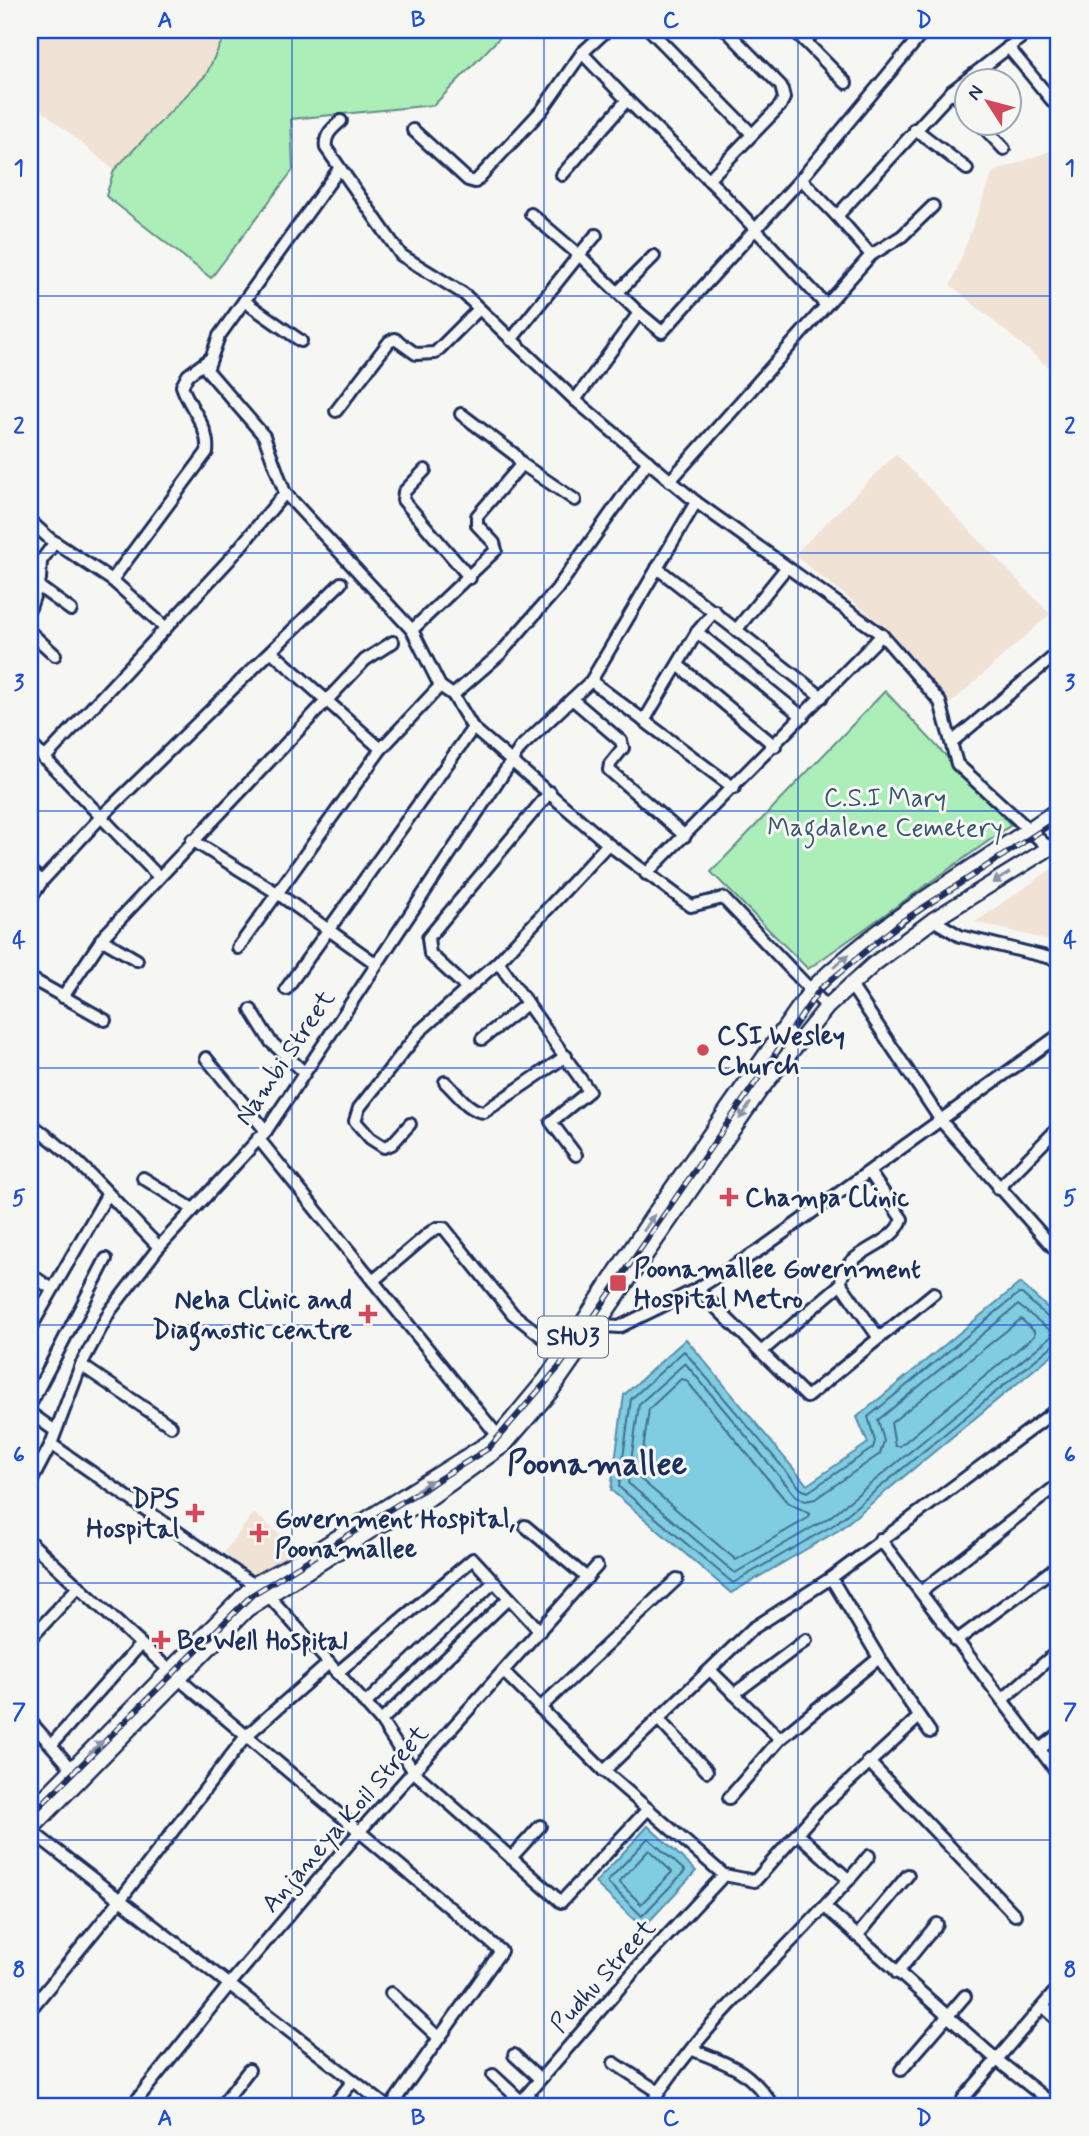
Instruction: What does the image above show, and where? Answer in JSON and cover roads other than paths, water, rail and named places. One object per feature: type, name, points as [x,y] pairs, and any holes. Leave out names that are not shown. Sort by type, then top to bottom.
[{"type":"main road","name":"SHU3","points":[[30,1830],[261,1589],[318,1550],[501,1441],[550,1392],[589,1323],[812,989],[843,959],[897,917],[1059,810]]},
{"type":"main road","name":"SHU3","points":[[501,1441],[760,1090],[827,1007],[850,984],[933,920],[1054,845]]},
{"type":"main road","name":"SHU3","points":[[30,1812],[72,1769],[176,1676]]},
{"type":"street","points":[[413,130],[468,180],[475,182],[542,110],[582,53],[607,30]]},
{"type":"street","points":[[650,30],[752,135]]},
{"type":"street","points":[[708,180],[780,106],[784,92],[726,30]]},
{"type":"street","points":[[794,30],[846,83]]},
{"type":"street","points":[[805,41],[816,30]]},
{"type":"street","points":[[531,214],[662,332],[801,179],[925,30]]},
{"type":"street","points":[[837,216],[951,92],[1031,30]]},
{"type":"street","points":[[1008,47],[1059,109]]},
{"type":"street","points":[[582,53],[708,180],[825,304]]},
{"type":"street","points":[[562,175],[627,100]]},
{"type":"street","points":[[341,121],[325,140],[326,148],[401,255],[450,284],[575,400],[696,502],[882,635],[940,702],[957,765],[1028,831],[1054,845]]},
{"type":"street","points":[[915,129],[967,169]]},
{"type":"street","points":[[991,136],[1003,149]]},
{"type":"street","points":[[339,169],[219,336],[207,370],[264,436],[285,493],[412,630],[440,686],[453,695],[472,728],[608,844],[691,906],[723,898],[827,1007]]},
{"type":"street","points":[[801,179],[871,256]]},
{"type":"street","points":[[670,481],[825,304],[871,256],[902,236],[933,206]]},
{"type":"street","points":[[511,340],[596,234]]},
{"type":"street","points":[[618,292],[654,256]]},
{"type":"street","points":[[244,301],[301,341]]},
{"type":"street","points":[[335,411],[389,342],[396,339],[415,354],[435,353],[479,309]]},
{"type":"street","points":[[575,400],[639,313]]},
{"type":"street","points":[[112,580],[207,452],[208,443],[198,416],[182,386],[188,375],[211,358]]},
{"type":"street","points":[[461,414],[514,454],[522,464],[575,500]]},
{"type":"street","points":[[453,695],[500,654],[557,589],[648,461]]},
{"type":"street","points":[[412,630],[470,578],[497,546],[477,525],[477,516],[522,464]]},
{"type":"street","points":[[425,470],[404,492],[402,500],[470,578]]},
{"type":"street","points":[[30,763],[42,756],[166,628],[230,559],[285,493]]},
{"type":"street","name":"Nambi Street","points":[[30,1484],[51,1444],[54,1430],[81,1365],[110,1311],[159,1247],[262,1134],[522,747],[591,681],[696,502]]},
{"type":"street","points":[[30,521],[55,542],[112,580],[166,628]]},
{"type":"street","points":[[30,608],[38,586],[35,560],[55,542]]},
{"type":"street","points":[[657,568],[822,697]]},
{"type":"street","points":[[737,629],[786,568]]},
{"type":"street","points":[[30,900],[42,881],[100,818],[341,583]]},
{"type":"street","points":[[38,586],[71,610]]},
{"type":"street","points":[[644,721],[697,632],[715,611]]},
{"type":"street","points":[[30,632],[55,655]]},
{"type":"street","points":[[697,632],[803,718]]},
{"type":"street","points":[[646,874],[734,788],[882,635]]},
{"type":"street","points":[[63,997],[101,939],[158,876],[365,660],[393,642]]},
{"type":"street","points":[[272,652],[381,749]]},
{"type":"street","points":[[952,742],[1059,652]]},
{"type":"street","points":[[678,665],[775,746]]},
{"type":"street","points":[[591,681],[734,788]]},
{"type":"street","points":[[237,948],[381,749],[440,686]]},
{"type":"street","points":[[572,699],[621,741],[623,748],[608,767],[611,773],[685,836]]},
{"type":"street","points":[[286,989],[330,932],[472,728]]},
{"type":"street","points":[[30,743],[158,876]]},
{"type":"street","points":[[468,989],[430,954],[428,937],[550,792]]},
{"type":"street","points":[[192,840],[277,893],[375,963]]},
{"type":"street","points":[[410,1124],[392,1144],[384,1147],[365,1133],[355,1121],[359,1108],[420,1031],[498,962],[608,844]]},
{"type":"street","points":[[30,871],[42,881]]},
{"type":"street","points":[[933,920],[960,936],[1059,960]]},
{"type":"street","points":[[101,939],[137,960]]},
{"type":"street","points":[[498,962],[589,1091],[551,1122],[576,1155]]},
{"type":"street","points":[[30,978],[105,1020]]},
{"type":"street","points":[[850,984],[942,1122],[1059,1254]]},
{"type":"street","points":[[482,1039],[528,1003]]},
{"type":"street","points":[[251,1010],[271,1042],[304,1072]]},
{"type":"street","points":[[589,1323],[619,1327],[697,1289],[761,1249],[870,1173],[1059,1035]]},
{"type":"street","points":[[445,1082],[478,1112],[484,1112],[566,1056]]},
{"type":"street","points":[[206,1058],[373,1281],[501,1441]]},
{"type":"street","points":[[30,1124],[98,1181],[107,1195],[159,1247]]},
{"type":"street","points":[[998,1188],[1059,1127]]},
{"type":"street","points":[[870,1173],[902,1219],[894,1231],[852,1261],[841,1277],[841,1284],[879,1338]]},
{"type":"street","points":[[143,1178],[193,1209]]},
{"type":"street","points":[[30,1329],[107,1195]]},
{"type":"street","points":[[373,1281],[428,1234],[437,1228],[444,1228],[513,1314],[564,1353]]},
{"type":"street","points":[[30,1405],[106,1259]]},
{"type":"street","points":[[30,1274],[51,1289]]},
{"type":"street","points":[[761,1352],[841,1284]]},
{"type":"street","points":[[697,1289],[807,1397],[934,1293]]},
{"type":"street","points":[[81,1365],[171,1426]]},
{"type":"street","points":[[604,1772],[752,1629],[831,1578],[1059,1408]]},
{"type":"street","points":[[30,1413],[54,1430]]},
{"type":"street","points":[[51,1444],[261,1589],[381,1721],[414,1773],[561,1902],[648,1809]]},
{"type":"street","points":[[922,1591],[1059,1484]]},
{"type":"street","points":[[525,1526],[587,1578]]},
{"type":"street","points":[[880,1539],[1059,1775]]},
{"type":"street","points":[[30,1542],[140,1645],[501,1951],[388,2106],[30,1830]]},
{"type":"street","points":[[337,1673],[473,1559],[540,1631]]},
{"type":"street","points":[[956,1641],[1059,1565]]},
{"type":"street","name":"Anjaneya Koil Street","points":[[132,2106],[229,1985],[359,1832],[597,1566]]},
{"type":"street","points":[[831,1578],[879,1658],[930,1732]]},
{"type":"street","points":[[540,1707],[677,1579]]},
{"type":"street","points":[[365,1703],[494,1582]]},
{"type":"street","points":[[30,1639],[79,1586]]},
{"type":"street","points":[[381,1721],[509,1598]]},
{"type":"street","points":[[734,1694],[806,1640]]},
{"type":"street","points":[[52,1744],[140,1645]]},
{"type":"street","points":[[1002,1700],[1059,1650]]},
{"type":"street","points":[[729,1798],[780,1739],[879,1658]]},
{"type":"street","points":[[30,2010],[120,1900],[246,1736],[329,1663]]},
{"type":"street","points":[[710,1670],[780,1739]]},
{"type":"street","points":[[504,1672],[604,1772],[724,1875],[755,1881],[799,1835],[818,1810],[868,1761],[919,1717]]},
{"type":"street","points":[[658,1719],[707,1771]]},
{"type":"street","points":[[30,1721],[72,1769]]},
{"type":"street","points":[[1040,1749],[1059,1734]]},
{"type":"street","points":[[868,1761],[1015,1915]]},
{"type":"street","points":[[511,1857],[540,1826]]},
{"type":"street","points":[[799,1835],[849,1880]]},
{"type":"street","points":[[650,2106],[693,2050],[770,1959],[824,1907],[869,1856]]},
{"type":"street","name":"Pudhu Street","points":[[519,2104],[724,1875]]},
{"type":"street","points":[[857,1937],[908,1875]]},
{"type":"street","points":[[824,1907],[947,2017],[1055,2106]]},
{"type":"street","points":[[897,1973],[937,1924]]},
{"type":"street","points":[[963,2099],[1059,1987]]},
{"type":"street","points":[[391,1993],[439,2038]]},
{"type":"street","points":[[901,2070],[965,1996]]},
{"type":"street","points":[[1043,2006],[1059,2021]]},
{"type":"street","points":[[693,2050],[739,2069],[756,2081],[773,2106]]},
{"type":"street","points":[[513,2055],[540,2079]]},
{"type":"street","points":[[614,2063],[659,2092]]},
{"type":"street","points":[[221,2106],[249,2070]]},
{"type":"street","points":[[493,2075],[519,2104]]},
{"type":"street","points":[[333,2106],[353,2081]]},
{"type":"water","points":[[1020,1283],[1059,1318],[1059,1349],[839,1530],[731,1593],[611,1490],[624,1395],[686,1339],[807,1485],[868,1443],[857,1417]]},
{"type":"water","points":[[648,1826],[696,1871],[643,1928],[595,1883]]},
{"type":"railway","points":[[30,1816],[252,1595],[489,1448],[559,1367],[820,989],[901,922],[1059,819]]},
{"type":"place","name":"CSI Wesley Church","points":[[703,1050]]},
{"type":"place","name":"Champa Clinic","points":[[729,1197]]},
{"type":"place","name":"Poonamallee Government Hospital Metro","points":[[618,1283]]},
{"type":"place","name":"Neha Clinic and Diagnostic centre","points":[[368,1314]]},
{"type":"place","name":"DPS Hospital","points":[[195,1513]]},
{"type":"place","name":"Government Hospital, Poonamallee","points":[[259,1533]]},
{"type":"place","name":"Be Well Hospital","points":[[161,1640]]},
{"type":"district","name":"Poonamallee","points":[[597,1462]]},
{"type":"park label","name":"C.S.I Mary Magdalene Cemetery","points":[[885,812]]}]
